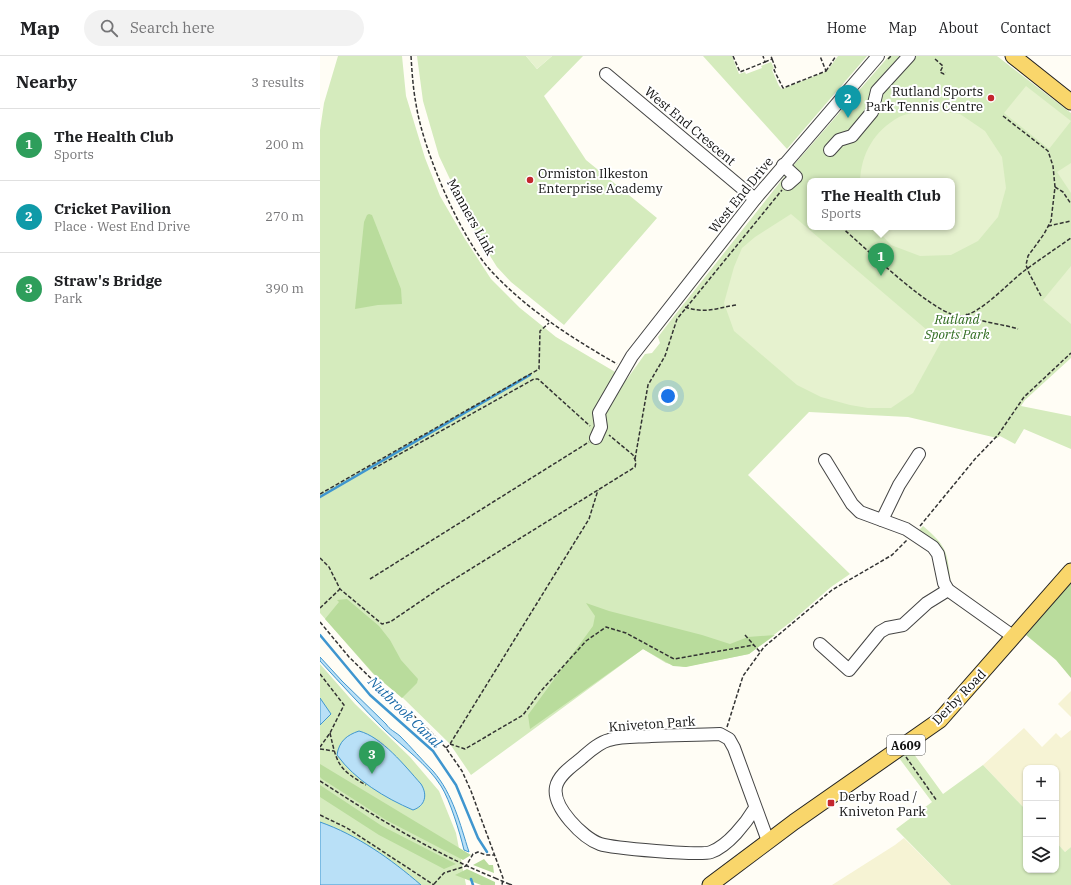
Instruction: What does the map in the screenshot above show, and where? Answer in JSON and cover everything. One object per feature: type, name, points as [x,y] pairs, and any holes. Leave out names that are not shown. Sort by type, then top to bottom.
[{"type":"main road","points":[[1013,56],[1071,102]]},
{"type":"main road","name":"Derby Road","points":[[710,885],[768,841],[940,720],[952,709],[1071,570]]},
{"type":"street","points":[[830,150],[839,140],[852,136],[872,112],[877,91],[909,56]]},
{"type":"street","name":"West End Drive","points":[[599,433],[599,413],[632,356],[649,343],[755,199],[783,165],[882,59]]},
{"type":"street","name":"West End Crescent","points":[[606,74],[755,199]]},
{"type":"street","points":[[783,165],[796,178],[788,184]]},
{"type":"street","points":[[882,520],[910,475],[919,454]]},
{"type":"street","points":[[825,460],[828,474],[857,509],[866,515],[914,533],[933,547],[938,554],[944,582],[948,590],[1014,637]]},
{"type":"street","points":[[820,644],[849,670],[880,632],[887,628],[903,625],[927,603],[948,590]]},
{"type":"street","points":[[724,735],[734,748],[768,841]]},
{"type":"street","name":"Kniveton Park","points":[[724,735],[652,736],[607,740],[572,766],[561,777],[556,786],[556,798],[562,809],[581,833],[600,844],[692,853],[710,852],[719,848],[742,826],[755,808]]},
{"type":"path","name":"Manners Link","points":[[411,56],[416,105],[431,156],[448,200],[470,241],[492,272],[549,323],[573,339],[626,368]]},
{"type":"path","points":[[733,56],[740,72],[772,60]]},
{"type":"path","points":[[763,56],[765,62]]},
{"type":"path","points":[[771,56],[776,69],[774,70],[783,88],[826,71],[836,56]]},
{"type":"path","points":[[820,56],[826,71]]},
{"type":"path","points":[[882,59],[891,56]]},
{"type":"path","points":[[935,59],[943,66],[940,72],[944,74],[945,72]]},
{"type":"path","points":[[1003,116],[1048,151],[1053,166],[1055,187],[1051,221],[1028,256],[1027,269],[1041,296]]},
{"type":"path","points":[[320,558],[329,567],[340,589],[382,624],[390,622],[440,588],[634,467],[648,385],[665,356],[673,328],[685,307],[775,197],[788,184]]},
{"type":"path","points":[[1055,187],[1063,192],[1071,204]]},
{"type":"path","points":[[1048,226],[1071,221]]},
{"type":"path","points":[[844,230],[925,299],[949,313],[962,316],[976,310],[1027,269],[1071,238]]},
{"type":"path","points":[[685,307],[696,311],[708,311],[736,305]]},
{"type":"path","points":[[966,314],[972,318],[1002,324],[1018,330]]},
{"type":"path","points":[[320,494],[538,369],[540,331],[549,323]]},
{"type":"path","points":[[724,735],[743,676],[760,652],[832,590],[892,555],[914,533],[975,459],[998,435],[1024,397],[1071,353]]},
{"type":"path","points":[[373,469],[436,432],[534,378],[538,379],[599,433],[635,459]]},
{"type":"path","points":[[370,579],[415,552],[443,532],[470,517],[599,433]]},
{"type":"path","points":[[446,748],[450,744],[589,519],[598,490]]},
{"type":"path","points":[[320,608],[340,589]]},
{"type":"path","points":[[320,622],[355,662],[382,689],[420,721],[446,748],[462,771],[495,855],[502,878],[502,885]]},
{"type":"path","points":[[450,744],[465,749],[523,715],[541,691],[586,641],[606,627],[626,633],[674,659],[754,645]]},
{"type":"path","points":[[745,635],[760,652]]},
{"type":"path","points":[[320,674],[344,705],[343,711],[320,748],[334,751]]},
{"type":"path","points":[[330,733],[339,765],[350,776],[366,785]]},
{"type":"path","points":[[900,749],[937,801]]},
{"type":"path","points":[[320,781],[387,824],[466,866],[512,885]]},
{"type":"path","points":[[320,815],[347,828],[434,885],[444,873],[466,866],[473,854],[478,852],[486,855],[495,855]]},
{"type":"shaded area","points":[[1071,691],[1071,717],[1058,704]]},
{"type":"shaded area","points":[[1024,728],[1042,747],[1056,733],[1061,738],[1071,730],[1071,847],[1065,852],[1059,845],[1059,765],[1023,765],[1023,807],[983,765]]},
{"type":"shaded area","points":[[904,838],[951,885],[832,885],[895,845]]},
{"type":"green space","name":"Rutland Sports Park","points":[[338,56],[402,56],[406,96],[425,158],[440,196],[465,239],[491,279],[520,308],[556,337],[627,379],[645,354],[652,353],[660,343],[658,337],[792,167],[889,56],[997,56],[1071,113],[1071,358],[1025,400],[1021,406],[1071,416],[1071,449],[1024,429],[1015,444],[1000,436],[997,438],[908,417],[809,412],[748,475],[850,574],[831,587],[792,621],[749,654],[684,667],[666,663],[643,649],[471,775],[450,744],[403,698],[375,676],[320,613],[320,130],[324,103]]},
{"type":"green space","name":"Ormiston Ilkeston Enterprise Academy","points":[[417,56],[526,56],[537,69],[552,56],[583,56],[544,96],[586,160],[657,218],[564,325],[511,282],[497,267],[475,232],[439,156],[423,101]]},
{"type":"green space","points":[[526,56],[552,56],[537,69]]},
{"type":"green space","points":[[703,56],[732,56],[739,74],[745,72],[746,74],[762,68],[761,66],[771,62],[774,68],[772,70],[779,86],[782,89],[827,71],[838,56],[867,56],[787,149]]},
{"type":"green space","points":[[1026,86],[1071,121],[1049,149],[1004,113]]},
{"type":"green space","points":[[929,109],[960,114],[985,131],[1002,157],[1006,188],[998,217],[978,241],[951,255],[920,256],[891,245],[877,230],[955,230],[955,178],[860,178],[863,162],[870,144],[882,129],[906,114]]},
{"type":"green space","points":[[1071,163],[1071,193],[1057,172]]},
{"type":"green space","points":[[369,214],[372,215],[401,289],[402,304],[378,305],[355,309],[364,222]]},
{"type":"green space","points":[[791,214],[807,228],[807,230],[810,230],[941,342],[913,393],[891,408],[868,408],[821,397],[797,385],[734,331],[724,303],[734,267],[742,248],[755,237]]},
{"type":"green space","points":[[1071,266],[1071,324],[1043,300]]},
{"type":"green space","points":[[923,526],[937,539],[945,551],[951,584],[944,556],[935,542],[919,530]]},
{"type":"green space","points":[[1071,583],[1071,678],[1056,660],[1026,635]]},
{"type":"green space","points":[[347,599],[379,626],[390,640],[401,660],[418,679],[417,683],[402,698],[373,673],[325,619],[339,602],[337,600]]},
{"type":"green space","points":[[586,603],[609,611],[702,635],[730,644],[748,637],[775,635],[749,654],[686,667],[673,666],[643,649],[530,729],[528,715],[593,626],[595,616]]},
{"type":"green space","points":[[320,664],[355,704],[410,757],[439,791],[456,833],[466,885],[320,885]]},
{"type":"green space","points":[[911,750],[943,794],[983,765],[1023,807],[1023,873],[1059,873],[1059,845],[1065,852],[1071,847],[1071,885],[951,885],[896,829],[932,802],[899,758]]},
{"type":"green space","points":[[320,764],[471,855],[463,860],[386,820],[322,779],[320,777]]},
{"type":"green space","points":[[320,785],[382,826],[456,864],[444,869],[379,835],[320,797]]},
{"type":"green space","points":[[484,859],[489,865],[493,865],[494,873],[473,865]]},
{"type":"green space","points":[[467,869],[495,882],[495,885],[481,885],[455,875]]},
{"type":"water","points":[[320,657],[389,728],[404,740],[440,780],[451,799],[469,852],[464,850],[451,808],[444,792],[429,770],[360,705],[320,661]]},
{"type":"water","points":[[320,698],[331,714],[320,725]]},
{"type":"water","points":[[359,731],[368,734],[385,746],[421,784],[425,796],[423,803],[420,806],[413,810],[381,794],[344,764],[337,755],[338,750],[344,739]]},
{"type":"water","points":[[320,822],[334,827],[386,857],[421,885],[320,885]]},
{"type":"waterway","points":[[320,497],[530,375]]},
{"type":"waterway","name":"Nutbrook Canal","points":[[320,635],[370,695],[433,751],[456,785],[478,838],[487,852]]},
{"type":"waterway","points":[[471,879],[473,885]]},
{"type":"place","name":"Rutland Sports Park Tennis Centre","points":[[991,98]]},
{"type":"place","name":"Cricket Pavilion","points":[[848,118]]},
{"type":"place","name":"Ormiston Ilkeston Enterprise Academy","points":[[530,180]]},
{"type":"place","name":"The Health Club","points":[[881,276]]},
{"type":"place","name":"Straw's Bridge","points":[[372,774]]},
{"type":"place","name":"Derby Road / Kniveton Park","points":[[831,803]]}]
